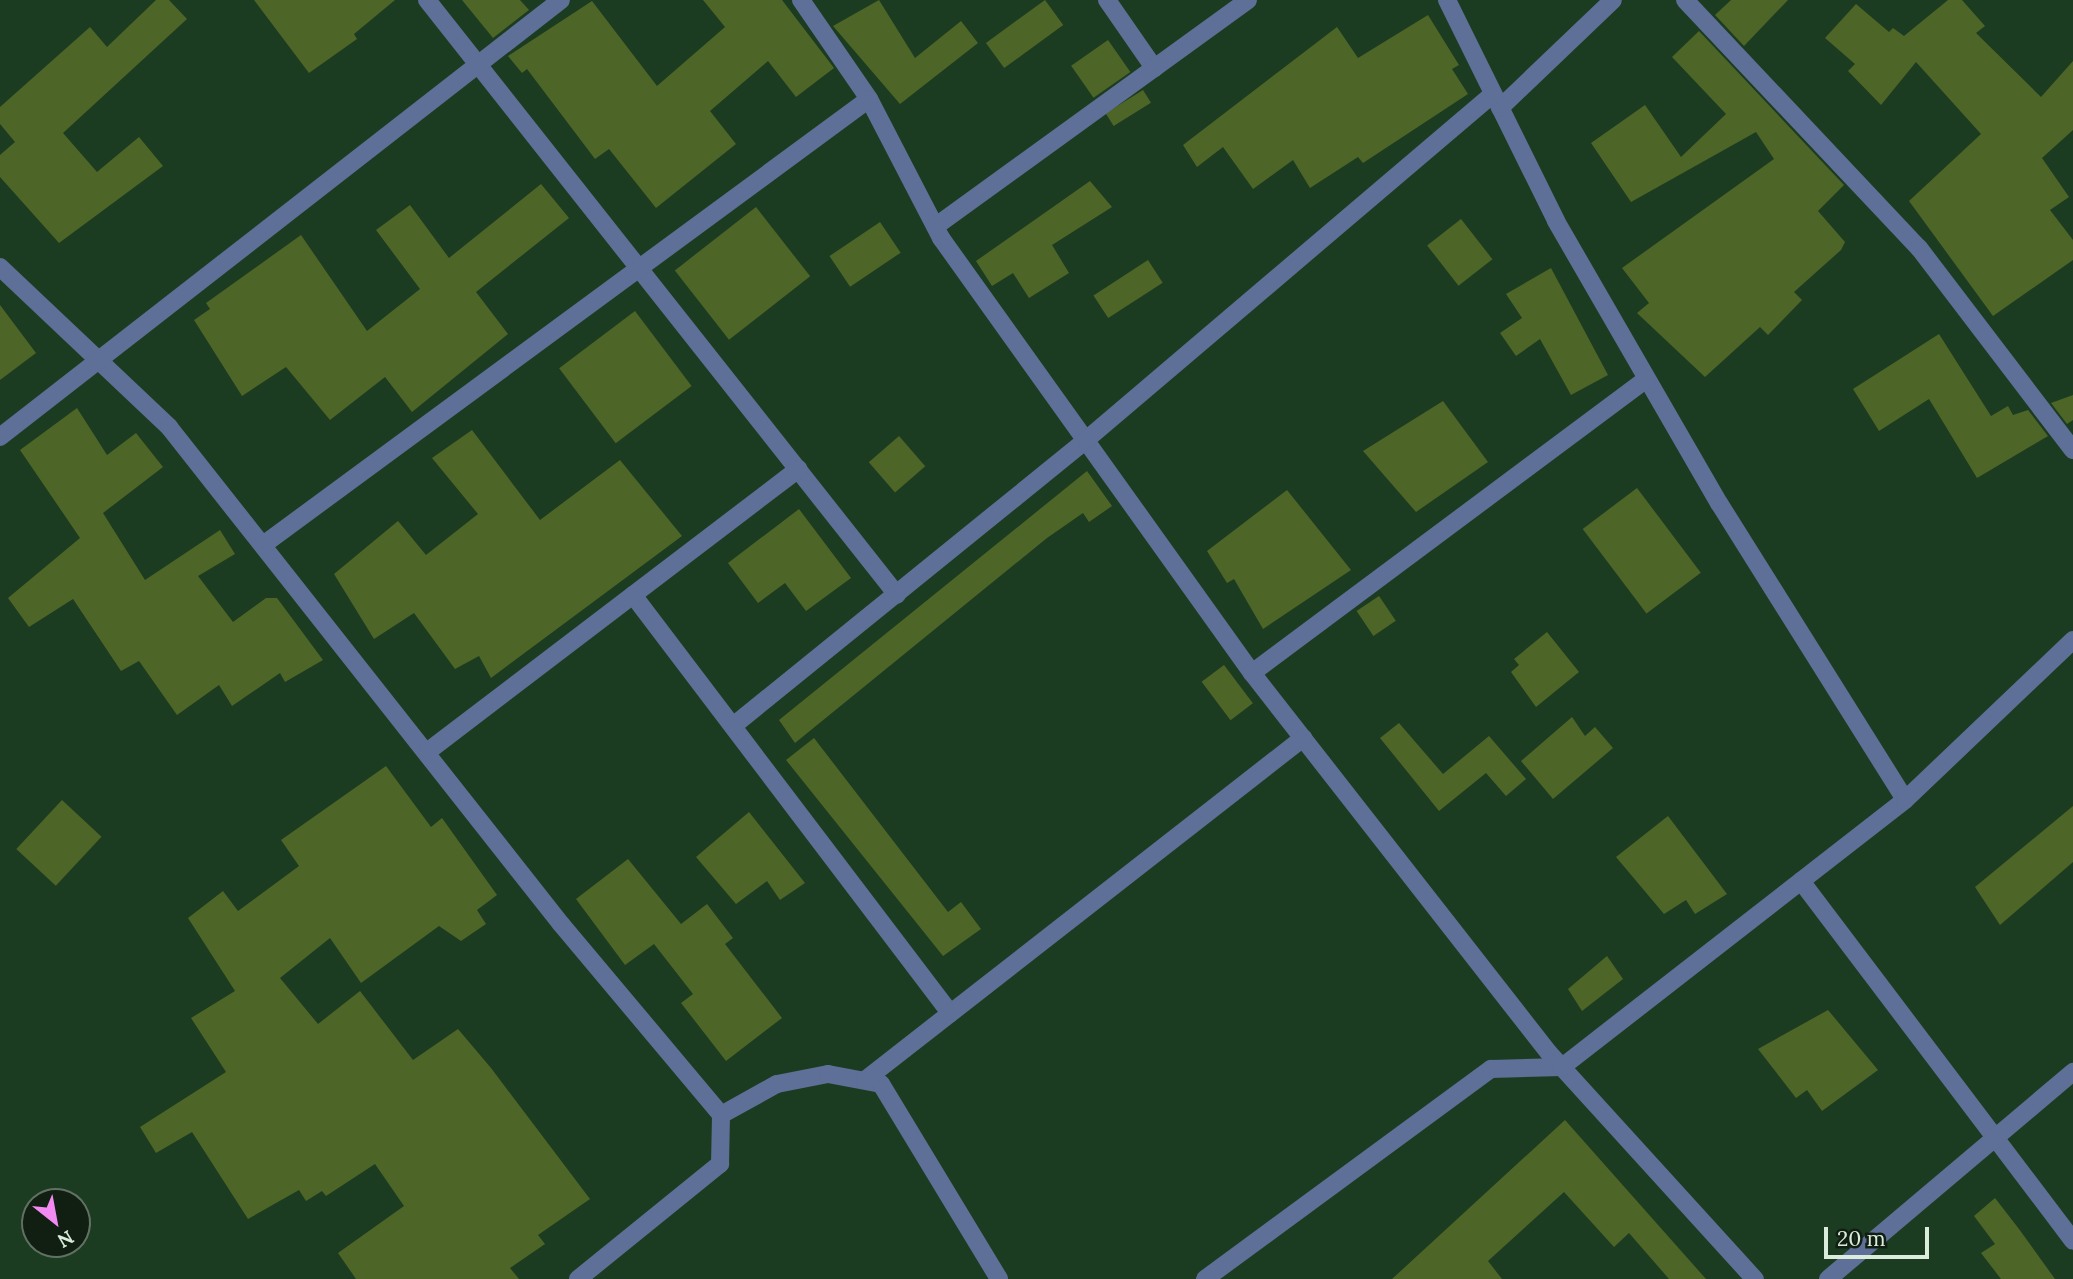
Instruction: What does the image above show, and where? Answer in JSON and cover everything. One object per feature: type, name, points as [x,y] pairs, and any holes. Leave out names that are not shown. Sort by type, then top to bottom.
[{"type":"street","points":[[427,0],[480,63],[897,594]]},
{"type":"street","points":[[0,437],[97,357],[561,0]]},
{"type":"street","points":[[801,0],[869,99],[936,226],[1252,673],[1562,1067],[1755,1279]]},
{"type":"street","points":[[1107,0],[1154,68]]},
{"type":"street","points":[[936,226],[1248,0]]},
{"type":"street","points":[[1447,0],[1556,221],[1647,379],[1905,800]]},
{"type":"street","points":[[733,726],[1086,440],[1497,101],[1614,0]]},
{"type":"street","points":[[1685,0],[1893,218],[2073,450]]},
{"type":"street","points":[[263,545],[869,99]]},
{"type":"street","points":[[0,267],[169,427],[427,752],[721,1115],[720,1164],[578,1279]]},
{"type":"street","points":[[1252,673],[1647,379]]},
{"type":"street","points":[[427,752],[798,469]]},
{"type":"street","points":[[633,595],[950,1013]]},
{"type":"street","points":[[1205,1279],[1491,1069],[1562,1067],[1905,800],[2073,640]]},
{"type":"street","points":[[865,1080],[1303,738]]},
{"type":"street","points":[[1801,881],[2073,1241]]},
{"type":"street","points":[[1828,1279],[2073,1072]]},
{"type":"street","points":[[721,1115],[777,1084],[828,1074],[881,1084],[999,1279]]},
{"type":"building","points":[[156,0],[169,0],[187,19],[63,133],[97,172],[139,137],[163,166],[59,243],[0,177],[0,155],[15,142],[0,124],[0,107],[90,27],[107,47]]},
{"type":"building","points":[[254,0],[395,0],[354,34],[357,39],[309,73]]},
{"type":"building","points":[[462,0],[520,0],[529,10],[493,38]]},
{"type":"building","points":[[703,0],[782,0],[834,68],[796,97],[768,61],[710,111],[736,144],[656,208],[609,149],[595,159],[527,69],[522,73],[508,56],[592,1],[657,86],[725,27]]},
{"type":"building","points":[[879,0],[915,58],[961,21],[978,43],[900,104],[833,26]]},
{"type":"building","points":[[1045,0],[1063,25],[1004,68],[986,43]]},
{"type":"building","points":[[1731,0],[1788,0],[1744,46],[1715,15]]},
{"type":"building","points":[[1948,0],[1962,0],[1985,26],[1976,33],[2041,97],[2073,61],[2073,130],[2042,158],[2069,197],[2050,210],[2073,240],[2073,260],[1993,316],[1909,201],[1981,134],[1916,62],[1881,105],[1848,71],[1855,64],[1825,38],[1856,4],[1889,32],[1893,28],[1904,36]]},
{"type":"building","points":[[1428,15],[1459,65],[1452,69],[1468,94],[1363,163],[1358,157],[1310,188],[1293,160],[1253,189],[1223,147],[1197,167],[1183,145],[1337,27],[1358,58]]},
{"type":"building","points":[[1699,31],[1844,185],[1818,211],[1845,242],[1841,250],[1794,292],[1802,300],[1768,335],[1760,327],[1705,377],[1637,313],[1649,303],[1622,268],[1774,159],[1756,132],[1631,202],[1591,143],[1645,105],[1681,157],[1726,114],[1672,57]]},
{"type":"building","points":[[1108,40],[1130,72],[1094,98],[1071,66]]},
{"type":"building","points":[[1143,90],[1151,103],[1114,126],[1106,113]]},
{"type":"building","points":[[1090,181],[1112,207],[1052,245],[1069,273],[1029,298],[1013,273],[992,286],[976,261]]},
{"type":"building","points":[[541,184],[569,218],[476,292],[508,334],[412,412],[385,377],[330,420],[286,367],[242,396],[194,320],[210,309],[206,303],[301,235],[367,331],[420,289],[376,230],[410,205],[449,258]]},
{"type":"building","points":[[756,207],[810,276],[729,340],[675,270]]},
{"type":"building","points":[[1461,219],[1492,259],[1459,286],[1427,245]]},
{"type":"building","points":[[880,222],[901,253],[850,287],[829,256]]},
{"type":"building","points":[[1148,260],[1163,283],[1108,318],[1093,295]]},
{"type":"building","points":[[1551,268],[1608,375],[1571,395],[1540,339],[1516,356],[1500,333],[1522,318],[1506,294]]},
{"type":"building","points":[[0,305],[36,353],[0,380]]},
{"type":"building","points":[[635,311],[692,386],[616,443],[559,368]]},
{"type":"building","points":[[1939,334],[1991,416],[2008,406],[2013,415],[2028,410],[2048,436],[1977,478],[1929,399],[1879,431],[1853,389]]},
{"type":"building","points":[[2073,395],[2073,420],[2067,424],[2051,403]]},
{"type":"building","points":[[1443,401],[1488,462],[1416,512],[1363,451]]},
{"type":"building","points":[[77,408],[107,455],[136,433],[163,467],[103,513],[145,580],[220,530],[235,554],[198,576],[233,622],[266,598],[277,598],[323,660],[285,682],[280,673],[232,706],[219,685],[177,715],[139,661],[121,671],[73,599],[29,627],[8,598],[80,538],[20,450]]},
{"type":"building","points":[[472,430],[540,520],[620,460],[682,536],[491,678],[479,656],[455,669],[414,613],[374,639],[334,574],[398,521],[426,555],[478,514],[432,458]]},
{"type":"building","points":[[899,436],[925,466],[895,492],[869,462]]},
{"type":"building","points":[[1087,471],[1112,506],[1089,522],[1083,513],[1047,538],[795,743],[779,720]]},
{"type":"building","points":[[1637,488],[1701,573],[1646,614],[1583,529]]},
{"type":"building","points":[[1287,490],[1351,570],[1263,629],[1234,579],[1227,583],[1207,551]]},
{"type":"building","points":[[799,509],[851,578],[806,611],[785,583],[758,603],[728,563]]},
{"type":"building","points":[[1379,596],[1396,621],[1373,636],[1357,611]]},
{"type":"building","points":[[1547,632],[1579,672],[1536,707],[1511,672],[1519,665],[1514,659]]},
{"type":"building","points":[[1224,665],[1253,703],[1231,720],[1202,682]]},
{"type":"building","points":[[1572,717],[1585,736],[1595,727],[1613,748],[1553,799],[1521,761]]},
{"type":"building","points":[[1399,723],[1443,774],[1489,736],[1526,779],[1506,796],[1486,773],[1439,811],[1380,738]]},
{"type":"building","points":[[814,738],[948,912],[961,902],[981,929],[943,956],[786,760]]},
{"type":"building","points":[[386,766],[431,827],[442,818],[497,895],[477,910],[486,924],[461,941],[439,926],[361,983],[330,938],[280,978],[318,1024],[360,991],[413,1060],[458,1029],[491,1068],[590,1199],[538,1235],[545,1244],[510,1268],[519,1279],[356,1279],[338,1253],[404,1206],[375,1164],[326,1196],[322,1191],[306,1201],[299,1190],[248,1219],[192,1132],[156,1153],[140,1127],[226,1072],[191,1018],[235,991],[188,918],[223,891],[238,911],[299,866],[281,840]]},
{"type":"building","points":[[62,800],[101,837],[56,886],[16,849]]},
{"type":"building","points":[[2073,806],[2073,862],[2000,925],[1975,887]]},
{"type":"building","points":[[749,812],[805,883],[780,900],[767,881],[736,904],[696,857]]},
{"type":"building","points":[[1668,816],[1727,894],[1695,914],[1686,900],[1664,914],[1616,857]]},
{"type":"building","points":[[628,859],[681,924],[707,904],[733,938],[725,944],[782,1018],[726,1061],[681,1003],[693,994],[654,944],[625,965],[576,899]]},
{"type":"building","points":[[1607,956],[1623,979],[1582,1011],[1568,989]]},
{"type":"building","points":[[1828,1010],[1878,1070],[1822,1111],[1807,1090],[1796,1098],[1758,1049]]},
{"type":"building","points":[[1565,1120],[1706,1279],[1669,1279],[1629,1233],[1614,1247],[1564,1192],[1488,1261],[1502,1279],[1392,1279]]},
{"type":"building","points":[[1995,1198],[2055,1279],[2001,1279],[1981,1253],[1995,1244],[1974,1216]]}]
